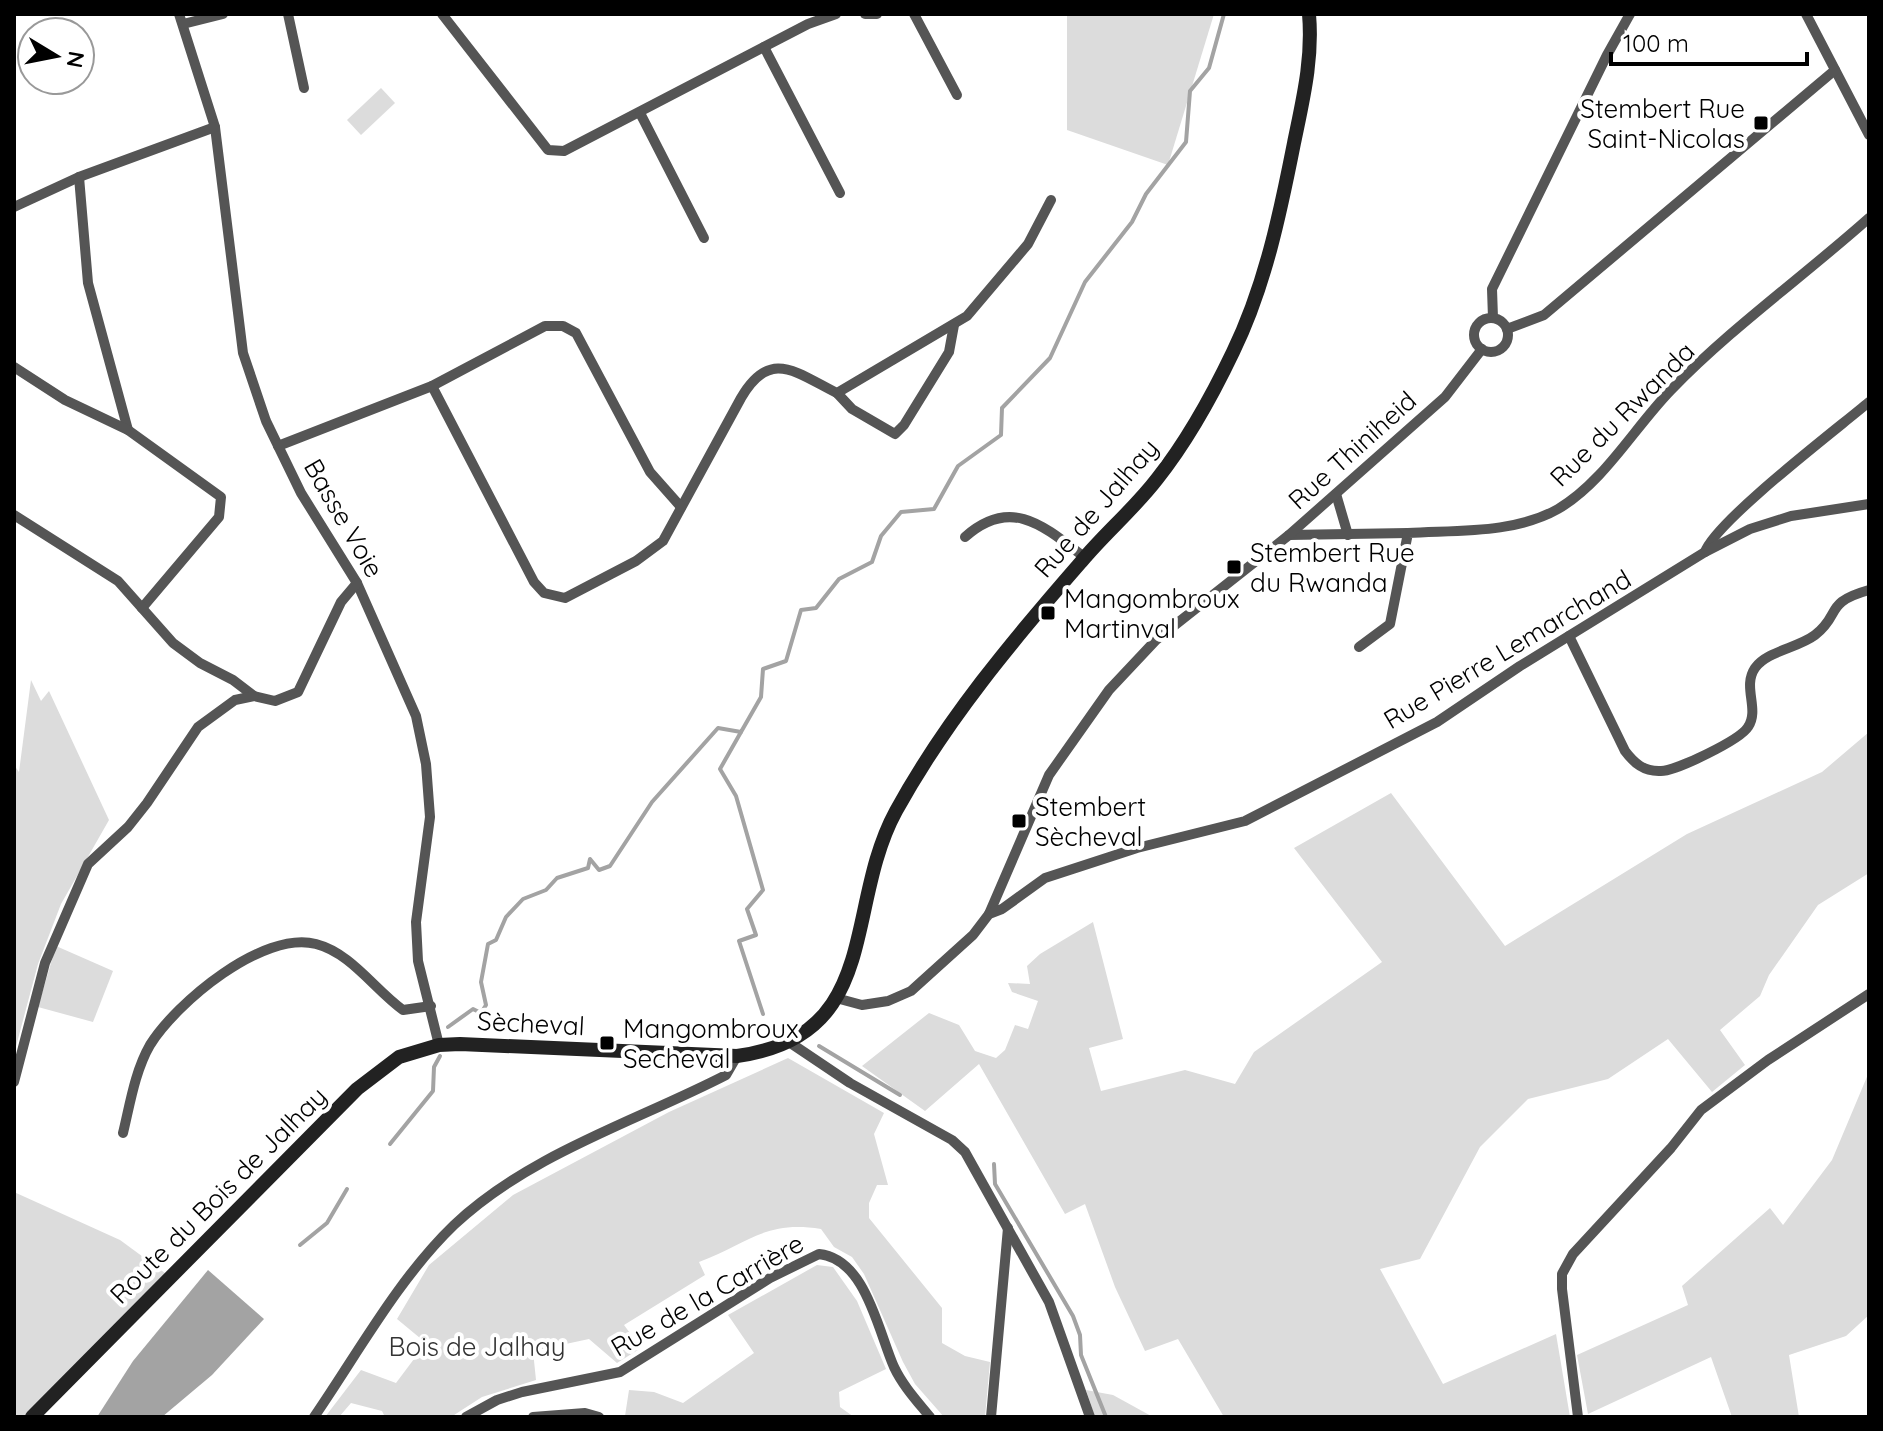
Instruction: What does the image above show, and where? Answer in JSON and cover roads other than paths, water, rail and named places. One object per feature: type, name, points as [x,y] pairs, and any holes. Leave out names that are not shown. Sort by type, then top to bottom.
[{"type":"main road","name":"Rue de Jalhay","points":[[789,1042],[816,1025],[836,998],[851,967],[875,859],[895,812],[972,694],[1084,557],[1157,479],[1182,445],[1235,349],[1279,222],[1310,70],[1309,14]]},
{"type":"main road","name":"Sècheval","points":[[460,1044],[737,1056],[763,1053],[789,1042]]},
{"type":"main road","name":"Route du Bois de Jalhay","points":[[32,1417],[357,1089],[399,1057],[439,1045],[460,1044]]},
{"type":"street","points":[[181,19],[223,14]]},
{"type":"street","points":[[288,14],[304,88]]},
{"type":"street","points":[[442,14],[548,150],[564,151],[764,47],[836,14]]},
{"type":"street","points":[[865,14],[877,14]]},
{"type":"street","points":[[914,14],[957,95]]},
{"type":"street","name":"Rue Thiniheid","points":[[1507,329],[1504,346],[1494,352],[1482,349],[1475,341],[1475,329],[1482,321],[1493,318],[1492,289],[1630,14]]},
{"type":"street","points":[[1806,14],[1869,135]]},
{"type":"street","name":"Basse Voie","points":[[181,19],[215,127],[239,334],[266,421],[301,493],[357,583],[401,675],[416,716],[426,764],[430,817],[416,922],[418,961],[439,1045]]},
{"type":"street","points":[[764,47],[840,193]]},
{"type":"street","points":[[1493,318],[1507,329],[1544,315],[1835,70]]},
{"type":"street","points":[[640,113],[704,238]]},
{"type":"street","points":[[14,207],[79,177],[215,127]]},
{"type":"street","points":[[79,177],[88,283],[128,430]]},
{"type":"street","points":[[837,393],[954,325],[986,297],[1028,244],[1051,200]]},
{"type":"street","name":"Rue du Rwanda","points":[[1289,535],[1408,533],[1522,523],[1566,503],[1596,477],[1672,389],[1869,218]]},
{"type":"street","points":[[432,386],[534,582],[544,593],[565,598],[636,561],[663,541],[752,379],[763,370],[777,367],[790,370],[837,393],[852,409],[895,434],[904,425],[949,352],[954,325]]},
{"type":"street","points":[[278,446],[432,386],[545,326],[563,326],[576,333],[650,472],[681,507]]},
{"type":"street","name":"Rue Thiniheid","points":[[989,914],[1049,775],[1109,690],[1156,640],[1289,535],[1445,397],[1482,349]]},
{"type":"street","points":[[14,367],[65,400],[128,430],[216,491],[222,506],[219,517],[142,608]]},
{"type":"street","points":[[1705,552],[1709,541],[1737,514],[1869,402]]},
{"type":"street","points":[[1336,494],[1348,535]]},
{"type":"street","name":"Rue Pierre Lemarchand","points":[[836,998],[862,1005],[888,1001],[911,991],[973,935],[989,914],[1057,873],[1245,821],[1437,722],[1705,552],[1750,529],[1791,516],[1869,504]]},
{"type":"street","points":[[14,515],[102,569],[173,643],[254,696],[275,701],[298,692],[341,602],[357,583]]},
{"type":"street","points":[[965,537],[992,517],[1010,515],[1030,521],[1056,535],[1084,557]]},
{"type":"street","points":[[1359,647],[1390,624],[1408,533]]},
{"type":"street","points":[[1569,636],[1625,751],[1635,764],[1661,772],[1738,738],[1752,718],[1750,679],[1759,663],[1815,635],[1834,605],[1848,596],[1869,590]]},
{"type":"street","points":[[14,1082],[45,963],[88,864],[137,815],[198,727],[235,700],[254,696]]},
{"type":"street","points":[[123,1133],[139,1069],[151,1044],[187,1003],[244,959],[269,948],[291,943],[314,943],[337,952],[403,1010],[431,1006]]},
{"type":"street","points":[[1578,1417],[1562,1289],[1562,1274],[1573,1254],[1671,1148],[1701,1110],[1768,1060],[1869,994]]},
{"type":"street","points":[[789,1042],[850,1083],[959,1146],[1008,1226],[1049,1302],[1090,1417]]},
{"type":"street","points":[[314,1417],[422,1259],[456,1224],[531,1168],[726,1075],[737,1056]]},
{"type":"street","points":[[991,1417],[1008,1226]]},
{"type":"street","name":"Rue de la Carrière","points":[[466,1417],[497,1400],[522,1392],[620,1372],[770,1278],[819,1254],[837,1259],[852,1271],[895,1370],[930,1417]]},
{"type":"street","points":[[533,1417],[585,1413],[599,1417]]},
{"type":"waterway","points":[[448,1027],[473,1009],[481,1013],[486,1005],[481,982],[488,944],[496,940],[506,917],[523,899],[546,890],[557,878],[588,868],[590,859],[599,870],[610,866],[652,802],[718,728],[741,732],[761,697],[763,669],[786,661],[801,610],[816,608],[839,579],[872,562],[881,536],[901,512],[934,509],[958,466],[1001,435],[1002,408],[1050,358],[1085,282],[1132,222],[1146,194],[1186,142],[1190,91],[1209,68],[1224,14]]},
{"type":"waterway","points":[[741,732],[720,769],[736,796],[763,890],[747,909],[756,935],[739,941],[763,1014]]},
{"type":"waterway","points":[[819,1046],[900,1095]]},
{"type":"waterway","points":[[390,1144],[433,1091],[434,1067],[440,1056]]},
{"type":"waterway","points":[[994,1164],[995,1184],[1073,1316],[1080,1335],[1081,1355],[1106,1417]]},
{"type":"waterway","points":[[300,1245],[327,1223],[347,1189]]},
{"type":"place","name":"Stembert Rue Saint-Nicolas","points":[[1761,123]]},
{"type":"place","name":"Stembert Rue du Rwanda","points":[[1234,567]]},
{"type":"place","name":"Mangombroux Martinval","points":[[1048,613]]},
{"type":"place","name":"Stembert Sècheval","points":[[1019,821]]},
{"type":"place","name":"Mangombroux Secheval","points":[[607,1043]]},
{"type":"park label","name":"Bois de Jalhay","points":[[477,1346]]}]
